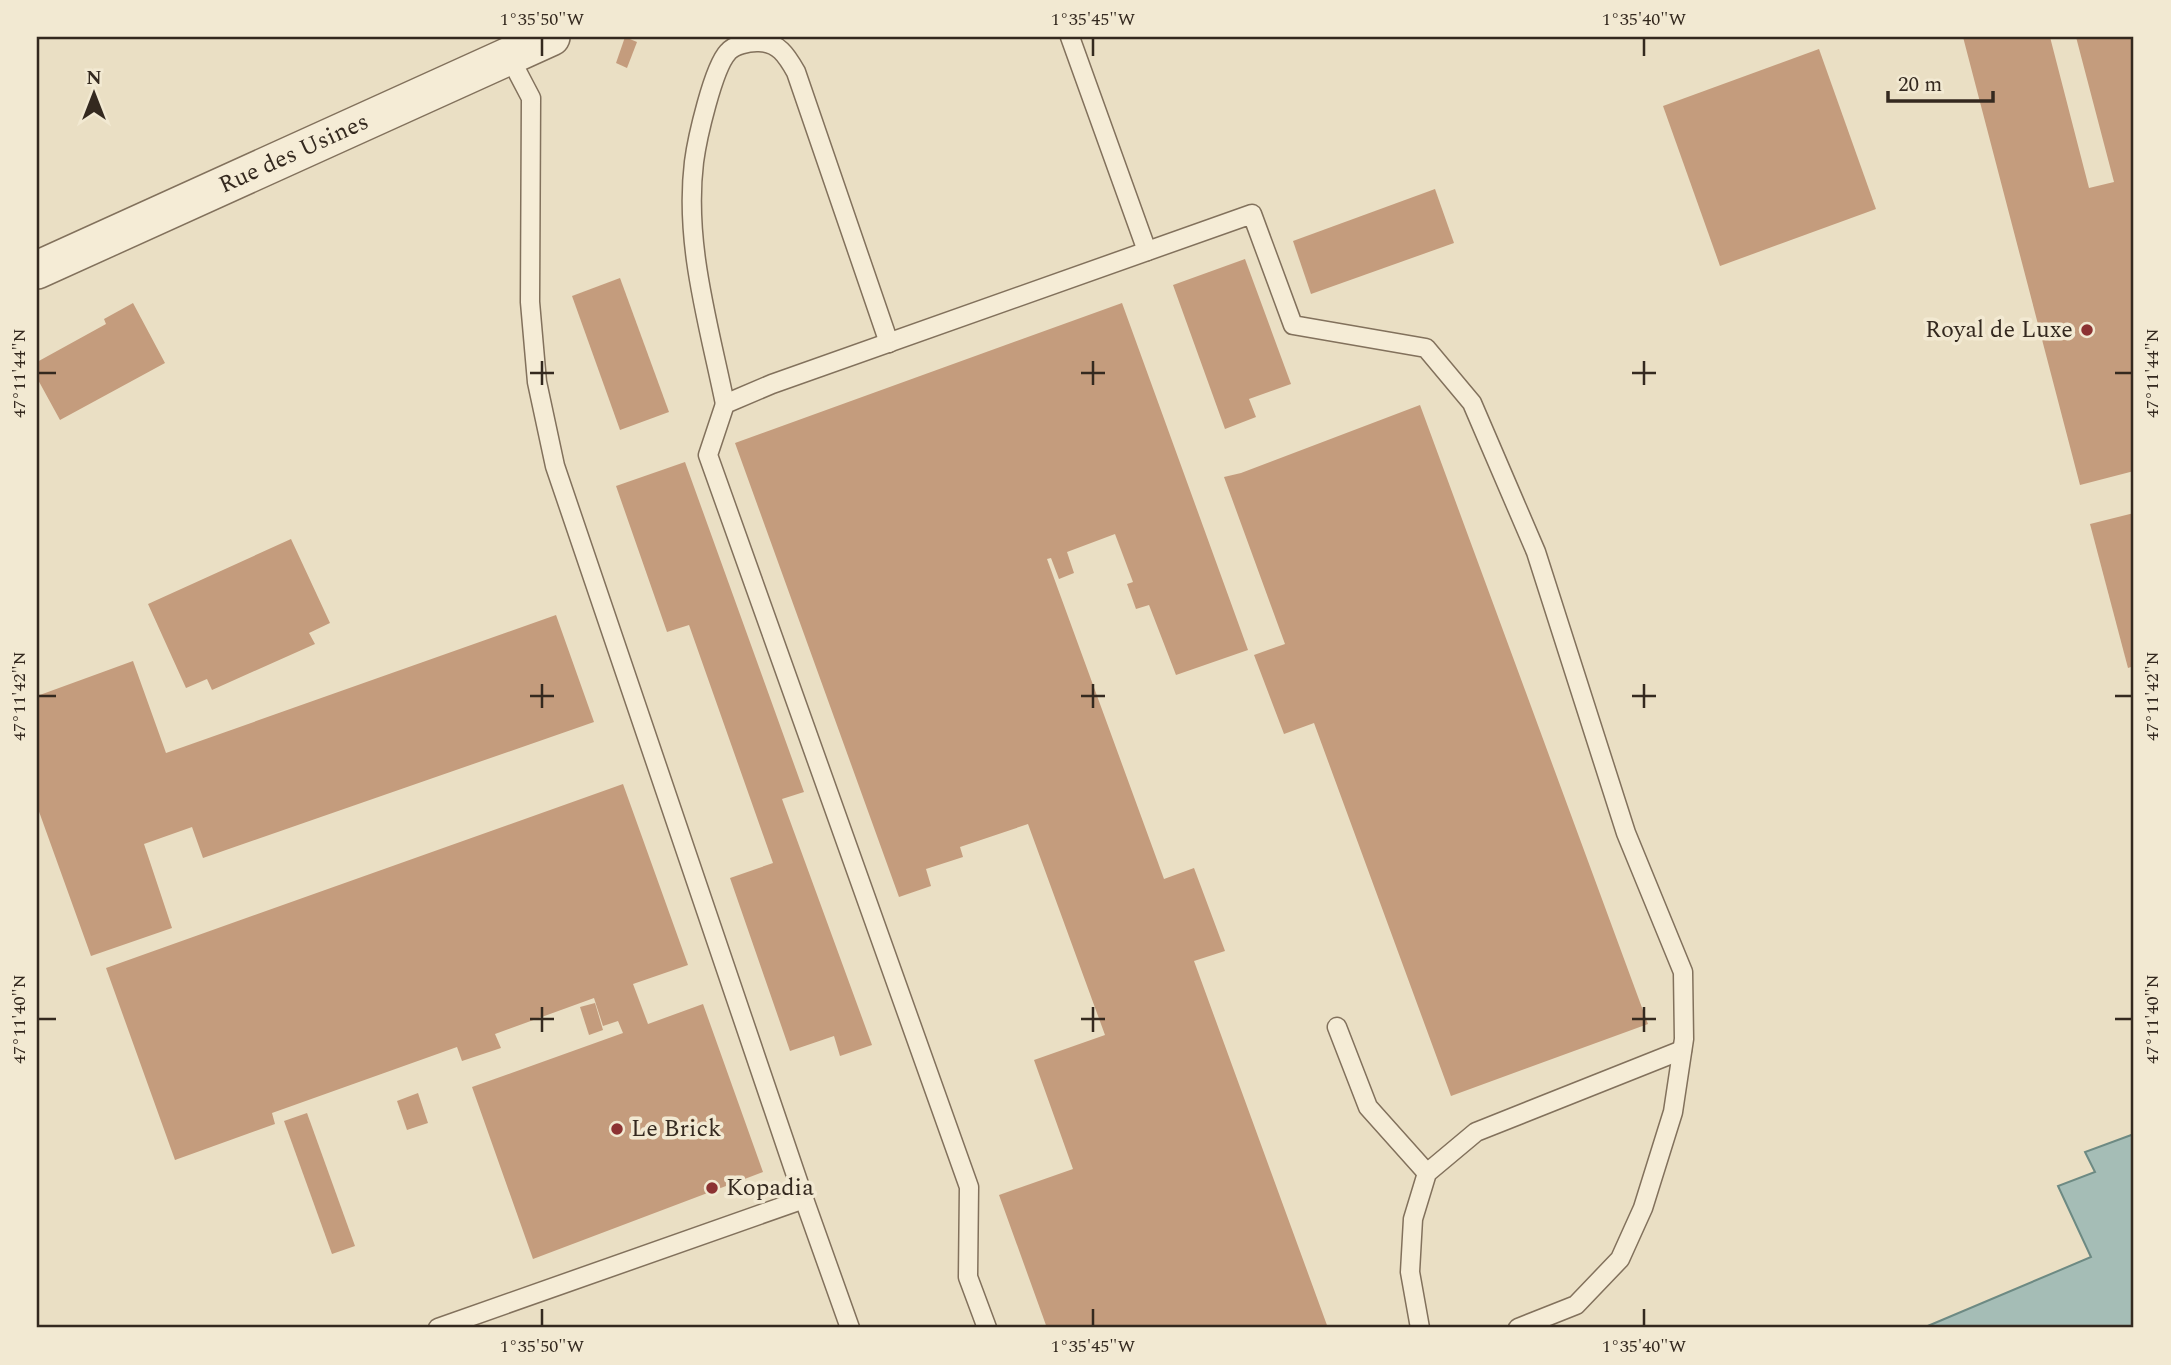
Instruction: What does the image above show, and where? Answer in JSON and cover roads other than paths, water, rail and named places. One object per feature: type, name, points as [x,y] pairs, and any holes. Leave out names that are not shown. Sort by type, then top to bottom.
[{"type":"street","name":"Rue des Usines","points":[[37,270],[551,37]]},
{"type":"lane","points":[[1070,37],[1147,251]]},
{"type":"lane","points":[[889,343],[796,72],[783,50],[764,41],[748,42],[729,50],[715,74],[694,162],[692,218],[699,285],[725,404],[708,455],[969,1187],[968,1277],[987,1328]]},
{"type":"lane","points":[[509,56],[531,98],[530,302],[537,383],[555,466],[850,1328]]},
{"type":"lane","points":[[725,404],[772,384],[1252,214],[1293,325],[1426,348],[1472,403],[1536,552],[1626,833],[1683,972],[1684,1039],[1673,1112],[1643,1208],[1620,1259],[1576,1305],[1518,1328]]},
{"type":"lane","points":[[1337,1027],[1367,1107],[1427,1173]]},
{"type":"lane","points":[[1420,1328],[1410,1272],[1413,1219],[1427,1173],[1476,1132],[1682,1050]]},
{"type":"lane","points":[[438,1328],[804,1199]]},
{"type":"water","points":[[2134,1134],[2134,1328],[1923,1328],[2091,1257],[2058,1186],[2095,1172],[2085,1152]]},
{"type":"place","name":"Royal de Luxe","points":[[2087,330]]},
{"type":"place","name":"Le Brick","points":[[617,1129]]},
{"type":"place","name":"Kopadia","points":[[712,1188]]}]
